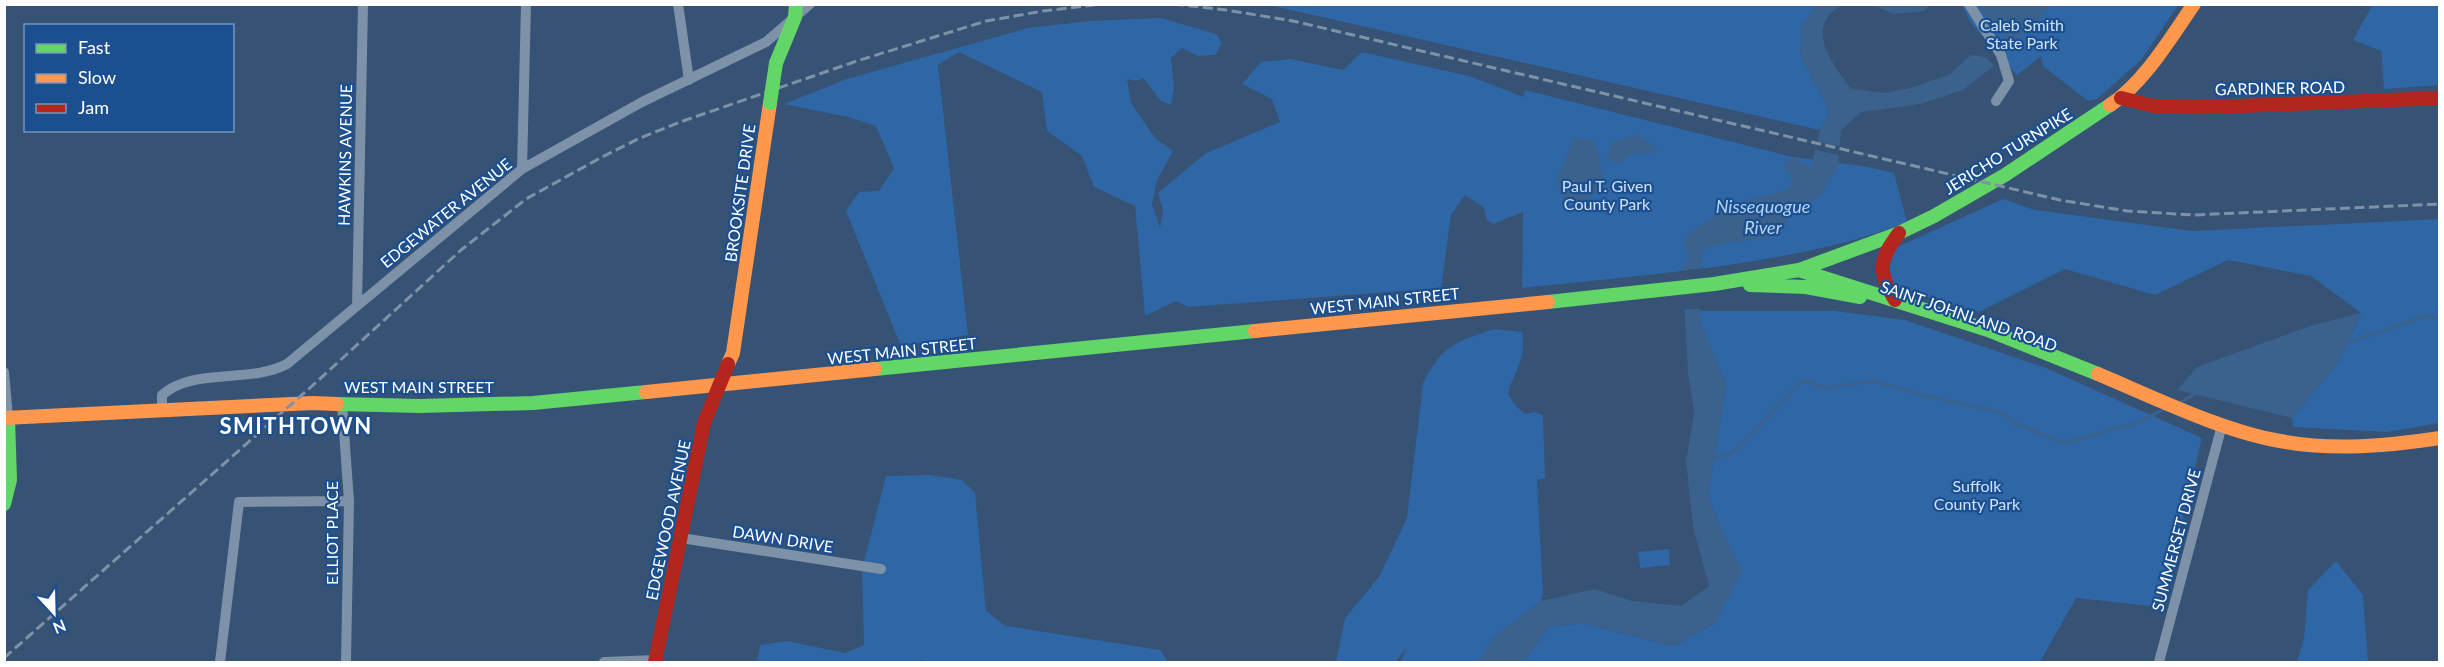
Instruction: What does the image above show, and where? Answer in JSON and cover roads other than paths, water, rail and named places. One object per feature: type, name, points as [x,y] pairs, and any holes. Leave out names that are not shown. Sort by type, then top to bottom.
[{"type":"main road","name":"JERICHO TURNPIKE","points":[[1799,270],[1899,233],[1934,216],[2005,175],[2121,98],[2159,54],[2194,4]]},
{"type":"main road","name":"BROOKSITE DRIVE","points":[[717,386],[733,353],[776,63],[795,11]]},
{"type":"main road","name":"GARDINER ROAD","points":[[2121,98],[2154,106],[2216,107],[2439,98]]},
{"type":"main road","points":[[1895,300],[1883,279],[1880,267],[1887,250],[1899,233]]},
{"type":"main road","points":[[1842,254],[1834,264],[1832,280],[1835,288],[1843,294]]},
{"type":"main road","name":"WEST MAIN STREET","points":[[6,418],[162,409],[342,404],[420,406],[526,404],[1714,284],[1799,270]]},
{"type":"main road","name":"SAINT JOHNLAND ROAD","points":[[1799,270],[1967,322],[2048,353],[2151,398],[2222,425],[2278,441],[2330,446],[2397,446],[2439,438]]},
{"type":"main road","name":"SAINT JOHNLAND ROAD","points":[[1714,284],[1806,287],[1843,294],[1897,307],[2016,350],[2104,377]]},
{"type":"main road","name":"EDGEWOOD AVENUE","points":[[656,661],[704,423],[717,386]]},
{"type":"main road","points":[[4,504],[10,480],[6,418]]},
{"type":"street","name":"HAWKINS AVENUE","points":[[357,306],[363,4]]},
{"type":"street","points":[[522,169],[526,4]]},
{"type":"street","points":[[678,4],[689,80]]},
{"type":"street","name":"EDGEWATER AVENUE","points":[[162,409],[162,395],[182,382],[266,372],[287,364],[522,169],[642,102],[766,42],[795,11],[810,4]]},
{"type":"street","points":[[1969,4],[2001,55],[2009,81],[1996,101]]},
{"type":"street","points":[[4,372],[6,418]]},
{"type":"street","name":"ELLIOT PLACE","points":[[342,404],[349,501],[346,663]]},
{"type":"street","name":"SUMMERSET DRIVE","points":[[2159,663],[2222,425]]},
{"type":"street","points":[[220,663],[239,502],[349,501]]},
{"type":"street","name":"DAWN DRIVE","points":[[681,538],[881,569]]},
{"type":"street","points":[[604,663],[656,661]]},
{"type":"water","points":[[1979,4],[2053,5],[2012,44],[1980,9]]},
{"type":"water","name":"Nissequogue River","points":[[1817,5],[1842,5],[1828,17],[1823,35],[1834,65],[1851,89],[1884,93],[1911,88],[1950,74],[1971,55],[1986,57],[1994,66],[1963,90],[1921,104],[1861,112],[1841,131],[1838,167],[1820,196],[1792,212],[1777,236],[1722,244],[1702,250],[1700,322],[1726,385],[1708,495],[1718,522],[1742,571],[1715,623],[1673,646],[1583,623],[1549,627],[1523,662],[1479,662],[1492,639],[1541,601],[1595,589],[1632,601],[1681,606],[1709,586],[1693,527],[1686,461],[1694,413],[1688,372],[1682,267],[1688,261],[1688,252],[1684,247],[1688,234],[1733,204],[1784,191],[1794,183],[1784,164],[1793,157],[1811,168],[1820,130],[1830,112],[1800,55],[1802,26]]},
{"type":"water","points":[[1872,5],[1930,5],[1925,11],[1894,14]]},
{"type":"water","points":[[1640,135],[1659,152],[1629,155],[1620,163],[1606,159],[1613,141]]},
{"type":"water","points":[[1573,137],[1595,141],[1607,193],[1593,193],[1591,199],[1565,203],[1557,181]]},
{"type":"water","points":[[2361,313],[2338,363],[2292,418],[2177,390],[2197,367],[2310,326]]},
{"type":"waterway","points":[[2347,343],[2425,316],[2440,318]]},
{"type":"waterway","points":[[1710,460],[1735,451],[1803,380],[1825,388],[1874,381],[1927,396],[2000,412],[2015,423],[2063,443],[2136,423],[2167,408]]},
{"type":"waterway","points":[[2181,402],[2195,394]]},
{"type":"railway","points":[[4,658],[312,386],[461,250],[526,199],[640,138],[857,61],[986,21],[1102,4]]},
{"type":"railway","points":[[1174,4],[1293,21],[2060,200],[2127,211],[2193,215],[2440,204]]},
{"type":"district","name":"SMITHTOWN","points":[[296,426]]},
{"type":"park label","name":"Caleb Smith State Park","points":[[2022,34]]},
{"type":"park label","name":"Paul T. Given County Park","points":[[1607,195]]},
{"type":"park label","name":"Suffolk County Park","points":[[1977,495]]}]
